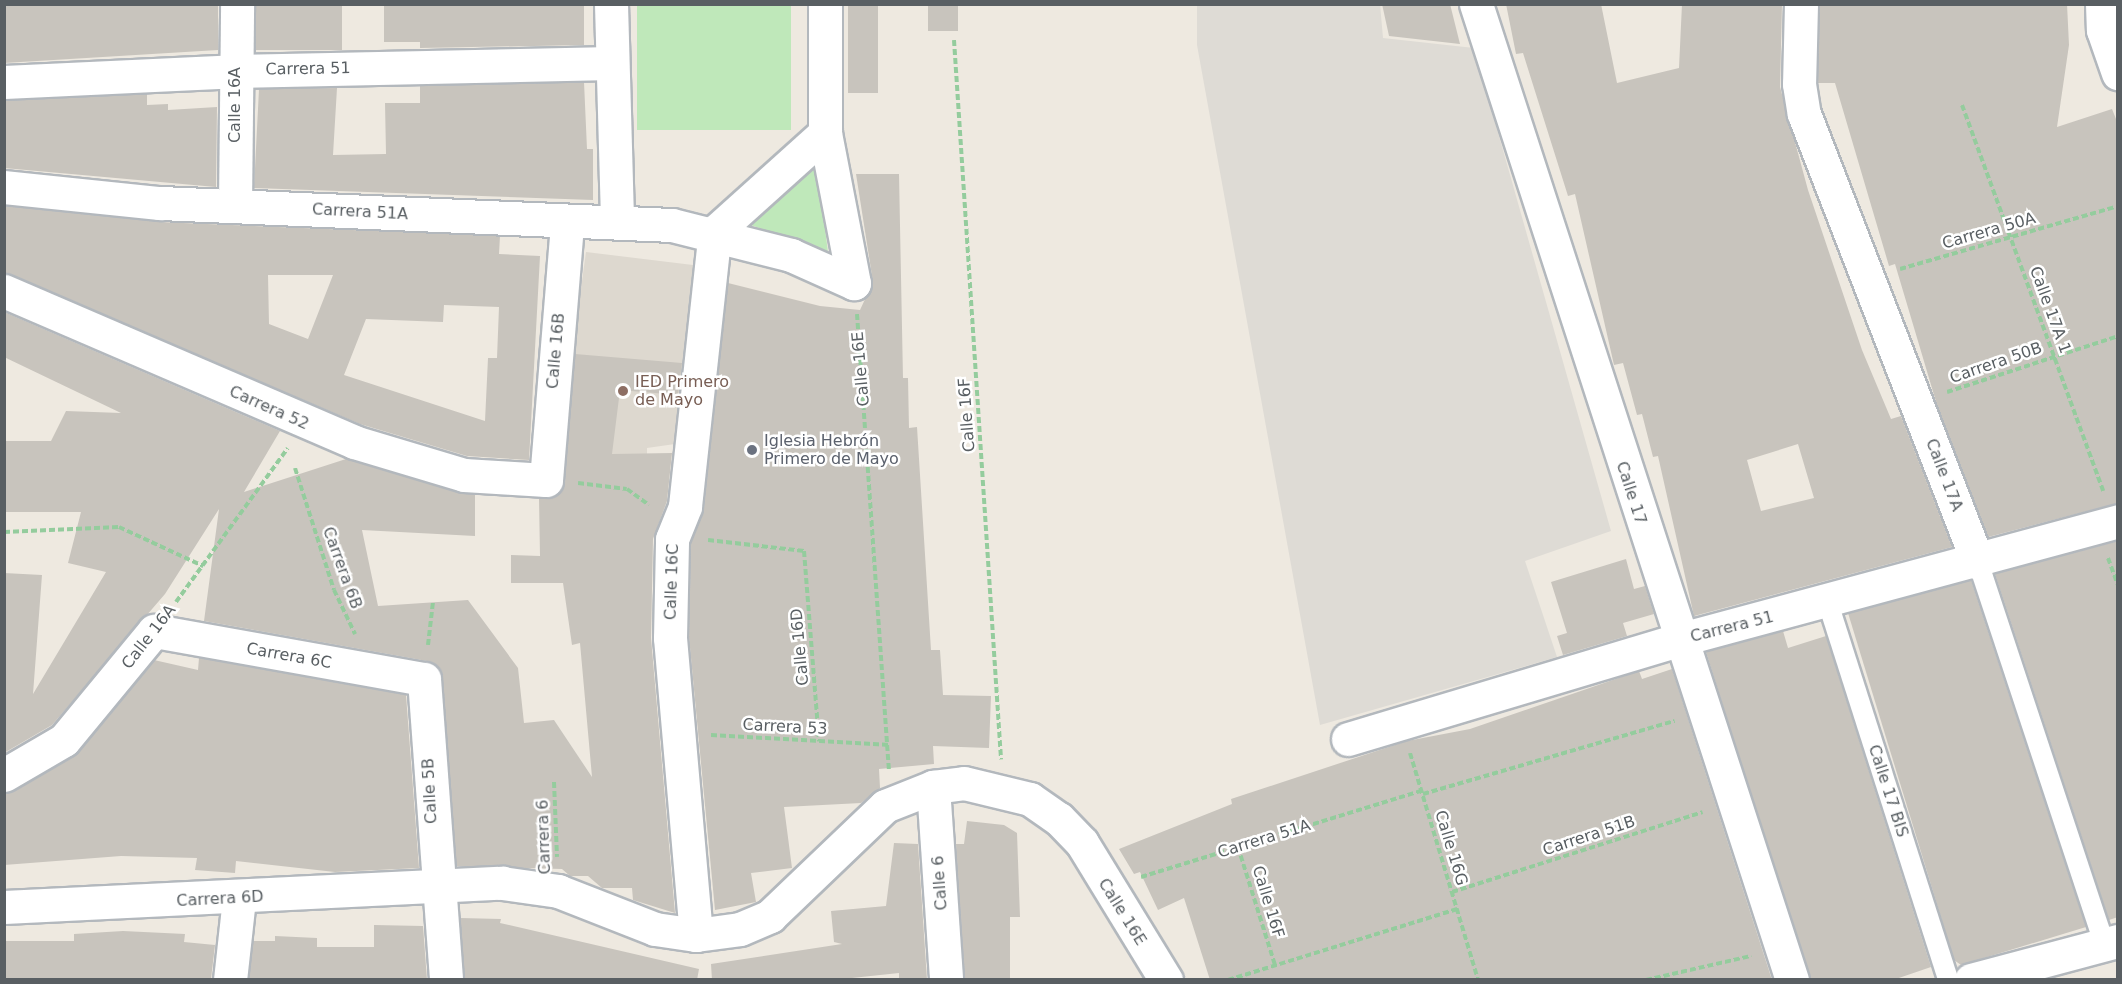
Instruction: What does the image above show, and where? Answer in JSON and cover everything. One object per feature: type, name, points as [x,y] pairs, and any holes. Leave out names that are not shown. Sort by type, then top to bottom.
[{"type":"street","name":"Calle 16A","points":[[235,206],[234,70],[237,4]]},
{"type":"street","points":[[611,4],[617,221]]},
{"type":"street","points":[[825,4],[825,133],[854,283]]},
{"type":"street","name":"Calle 17","points":[[1476,4],[1678,640],[1792,980]]},
{"type":"street","name":"Calle 17A","points":[[1801,4],[1799,84],[1804,114],[1978,562]]},
{"type":"street","points":[[2102,4],[2103,30],[2118,73]]},
{"type":"street","name":"Carrera 51","points":[[4,82],[234,70],[612,63]]},
{"type":"street","points":[[715,232],[825,133]]},
{"type":"street","name":"Carrera 51A","points":[[4,187],[235,206],[567,222],[617,221],[715,232],[791,255],[854,283]]},
{"type":"street","name":"Calle 16B","points":[[546,480],[567,222]]},
{"type":"street","name":"Calle 16C","points":[[696,935],[670,638],[672,539],[685,506],[715,232]]},
{"type":"street","name":"Carrera 52","points":[[4,291],[354,442],[464,475],[546,480]]},
{"type":"street","name":"Carrera 51","points":[[1348,739],[1678,640],[1828,603],[2116,522]]},
{"type":"street","name":"Calle 16A","points":[[4,776],[64,740],[153,631]]},
{"type":"street","name":"Carrera 6C","points":[[153,631],[424,679]]},
{"type":"street","name":"Calle 5B","points":[[424,679],[435,885],[446,980]]},
{"type":"street","points":[[885,806],[933,787],[964,783],[1003,789]]},
{"type":"street","name":"Calle 6","points":[[933,787],[946,980]]},
{"type":"street","name":"Calle 16E","points":[[1003,789],[1040,806],[1082,843],[1106,888],[1166,980]]},
{"type":"street","name":"Carrera 6D","points":[[4,907],[239,899],[502,882],[558,891],[655,929],[696,935],[740,929],[770,916],[885,806]]},
{"type":"street","points":[[230,980],[239,899]]},
{"type":"street","points":[[1971,980],[2111,943]]},
{"type":"lane","name":"Calle 17A","points":[[1978,562],[2111,943]]},
{"type":"lane","name":"Calle 17 BIS","points":[[1828,603],[1948,980]]},
{"type":"path","name":"Calle 16F","points":[[954,40],[1003,789]]},
{"type":"path","name":"Calle 17A 1","points":[[1962,105],[2116,522]]},
{"type":"path","name":"Carrera 50A","points":[[1868,279],[2118,206]]},
{"type":"path","name":"Calle 16E","points":[[854,283],[891,745],[885,806]]},
{"type":"path","name":"Carrera 50B","points":[[1916,403],[2118,336]]},
{"type":"path","name":"Carrera 6B","points":[[294,468],[334,590],[377,671]]},
{"type":"path","name":"Calle 16A","points":[[153,631],[271,475]]},
{"type":"path","points":[[4,532],[118,527],[203,566]]},
{"type":"path","name":"Calle 16D","points":[[804,551],[819,741]]},
{"type":"path","points":[[424,679],[433,602]]},
{"type":"path","name":"Carrera 51A","points":[[1106,888],[1422,793],[1702,713]]},
{"type":"path","name":"Calle 16G","points":[[1401,724],[1478,980]]},
{"type":"path","name":"Carrera 53","points":[[677,733],[891,745]]},
{"type":"path","name":"Carrera 6","points":[[554,782],[558,891]]},
{"type":"path","name":"Carrera 51B","points":[[1452,892],[1732,802]]},
{"type":"path","name":"Calle 16F","points":[[1239,847],[1275,965]]},
{"type":"path","points":[[1228,980],[1457,909]]},
{"type":"path","points":[[1646,980],[1781,947]]},
{"type":"shaded area","points":[[1380,4],[1383,38],[1474,48],[1611,531],[1525,561],[1557,657],[1320,725],[1197,45],[1197,5]]},
{"type":"shaded area","name":"IED Primero de Mayo","points":[[586,252],[693,265],[675,444],[647,448],[647,484],[555,478]]},
{"type":"green space","points":[[637,5],[791,5],[791,130],[637,130]]},
{"type":"green space","points":[[817,159],[828,253],[748,224]]},
{"type":"building","points":[[4,4],[218,4],[218,50],[4,63]]},
{"type":"building","points":[[256,4],[342,4],[342,50],[256,50]]},
{"type":"building","points":[[384,4],[584,4],[584,45],[420,48],[420,42],[384,42]]},
{"type":"building","points":[[848,4],[878,4],[878,93],[848,93]]},
{"type":"building","points":[[928,4],[958,4],[958,31],[928,31]]},
{"type":"building","points":[[1382,4],[1450,4],[1460,44],[1389,36]]},
{"type":"building","points":[[1506,4],[1601,4],[1617,83],[1679,68],[1682,4],[1782,4],[1780,87],[1808,190],[1862,350],[1891,419],[1901,416],[1952,547],[1694,616],[1658,456],[1653,457],[1642,414],[1637,415],[1623,363],[1614,365],[1575,194],[1568,196],[1523,53],[1516,54]],"holes":[[[1798,444],[1814,498],[1761,511],[1747,460]]]},
{"type":"building","points":[[1820,4],[2067,4],[2069,45],[2057,127],[2112,109],[2118,124],[2118,503],[1988,537],[1937,405],[1895,264],[1889,266],[1835,83],[1818,83]]},
{"type":"building","points":[[584,82],[587,149],[593,149],[593,200],[254,188],[259,89],[337,88],[333,155],[386,154],[385,103],[420,103],[420,86]]},
{"type":"building","points":[[147,94],[147,105],[168,104],[168,110],[217,107],[216,187],[4,168],[4,101]]},
{"type":"building","points":[[856,174],[899,174],[903,378],[908,378],[909,428],[917,427],[931,650],[940,650],[943,695],[991,696],[989,748],[933,746],[934,764],[879,769],[880,788],[861,803],[784,807],[792,868],[751,873],[756,902],[715,910],[689,637],[691,543],[704,508],[728,283],[820,306],[860,310],[873,282]]},
{"type":"building","points":[[4,206],[159,222],[500,236],[499,254],[540,256],[529,460],[467,456],[360,424],[4,273]],"holes":[[[268,275],[333,275],[308,339],[269,324]],[[444,305],[499,307],[497,358],[488,358],[485,421],[344,375],[366,319],[443,322]]]},
{"type":"building","points":[[4,312],[280,431],[244,492],[346,459],[475,494],[475,536],[362,530],[378,606],[468,600],[518,668],[524,723],[554,720],[592,777],[580,643],[572,645],[563,583],[511,583],[511,555],[540,556],[539,498],[555,497],[565,482],[575,354],[682,363],[678,395],[620,390],[612,454],[672,453],[667,501],[653,539],[651,638],[675,913],[633,900],[632,888],[602,888],[588,876],[570,876],[562,869],[456,866],[440,669],[427,661],[204,621],[219,509],[165,594],[52,725],[4,753],[4,573],[42,575],[33,694],[106,572],[68,563],[81,512],[4,512],[4,441],[51,441],[66,411],[121,413],[4,357]]},
{"type":"building","points":[[2118,541],[2118,917],[2109,920],[1995,574]]},
{"type":"building","points":[[1626,559],[1634,589],[1645,586],[1654,614],[1623,623],[1627,636],[1563,655],[1557,636],[1567,633],[1551,582]]},
{"type":"building","points":[[1971,580],[2086,927],[1961,965],[1954,960],[1848,613]]},
{"type":"building","points":[[1783,631],[1788,648],[1826,636],[1931,967],[1893,980],[1810,980],[1706,652]]},
{"type":"building","points":[[199,658],[406,695],[419,868],[335,872],[236,861],[235,873],[195,870],[197,858],[121,856],[4,865],[4,794],[78,752],[154,660],[198,670]]},
{"type":"building","points":[[1672,669],[1772,980],[1210,980],[1184,898],[1158,910],[1140,872],[1134,874],[1119,849],[1232,804],[1231,799],[1407,741],[1470,729],[1639,671],[1642,679]]},
{"type":"building","points":[[967,821],[1004,825],[1017,833],[1020,917],[1010,917],[1010,980],[965,980],[956,844],[964,844]]},
{"type":"building","points":[[894,843],[918,844],[927,980],[899,980],[899,973],[833,980],[712,980],[711,964],[842,944],[834,942],[831,911],[886,906]]},
{"type":"building","points":[[460,918],[501,919],[500,923],[699,969],[697,980],[465,980]]},
{"type":"building","points":[[374,925],[423,926],[427,980],[249,980],[253,941],[275,941],[275,936],[317,938],[317,947],[374,947]]},
{"type":"building","points":[[123,931],[185,934],[184,942],[215,945],[211,979],[4,980],[4,941],[74,941],[74,934]]},
{"type":"place","name":"IED Primero de Mayo","points":[[623,391]]},
{"type":"place","name":"Iglesia Hebrón Primero de Mayo","points":[[752,450]]}]
